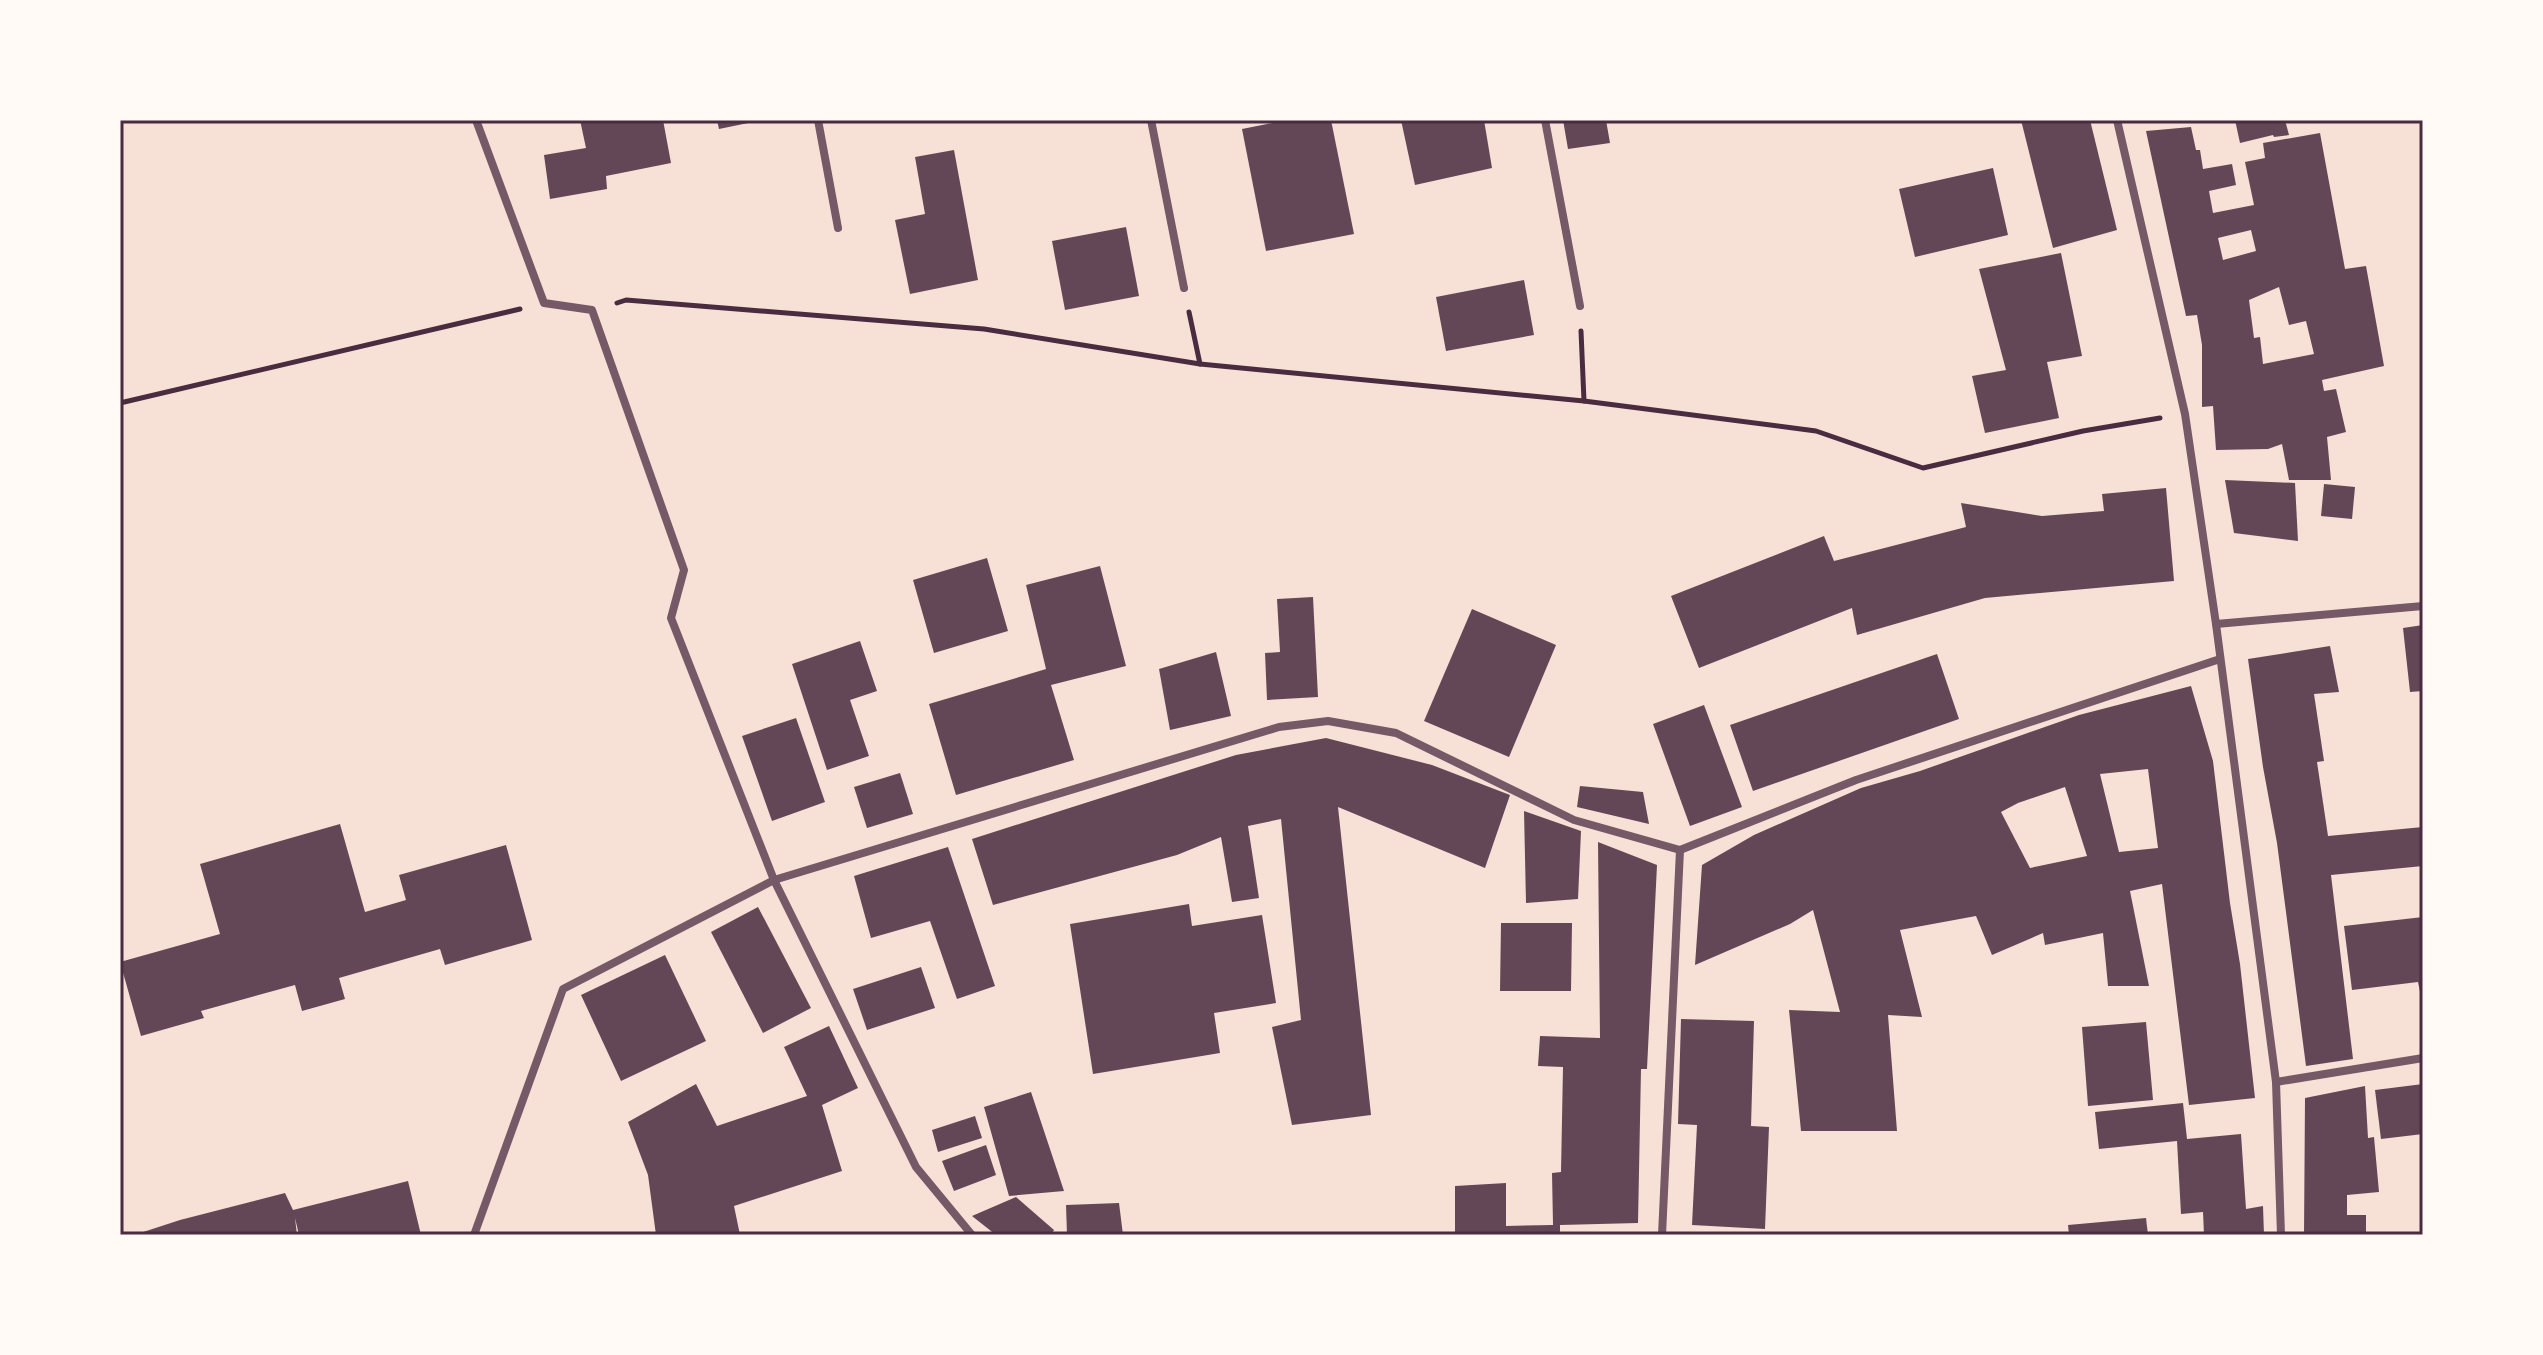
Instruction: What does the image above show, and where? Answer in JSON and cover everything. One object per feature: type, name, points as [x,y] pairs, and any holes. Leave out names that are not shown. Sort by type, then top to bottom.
[{"type":"street","points":[[476,120],[544,303],[592,310],[684,570],[671,618],[774,880],[916,1167],[972,1235]]},
{"type":"street","points":[[818,120],[838,228]]},
{"type":"street","points":[[1151,120],[1184,288]]},
{"type":"street","points":[[1545,120],[1580,306]]},
{"type":"street","points":[[2117,120],[2185,414],[2216,624],[2276,1082],[2281,1235]]},
{"type":"street","points":[[2216,624],[2423,606]]},
{"type":"street","points":[[474,1235],[563,989],[774,880],[1279,727],[1328,721],[1396,733],[1574,820],[1680,850],[1856,780],[2220,659]]},
{"type":"street","points":[[1662,1235],[1680,850]]},
{"type":"street","points":[[2276,1082],[2423,1058]]},
{"type":"path","points":[[1184,288],[1200,364]]},
{"type":"path","points":[[592,310],[626,300],[984,329],[1200,364],[1584,401],[1816,431],[1923,468],[2083,431],[2185,414]]},
{"type":"path","points":[[120,403],[544,303]]},
{"type":"path","points":[[1580,306],[1584,401]]},
{"type":"building","points":[[580,120],[663,120],[671,163],[606,176],[607,189],[550,199],[544,155],[586,148]]},
{"type":"building","points":[[717,120],[758,120],[758,121],[719,129]]},
{"type":"building","points":[[1287,120],[1331,120],[1354,234],[1266,251],[1242,129]]},
{"type":"building","points":[[1401,120],[1484,120],[1492,168],[1415,185]]},
{"type":"building","points":[[1563,120],[1606,120],[1610,143],[1568,149]]},
{"type":"building","points":[[2021,120],[2090,120],[2117,230],[2053,248]]},
{"type":"building","points":[[2235,120],[2285,120],[2289,135],[2273,135],[2240,143]]},
{"type":"building","points":[[2191,127],[2203,169],[2232,164],[2236,185],[2209,191],[2213,213],[2254,205],[2245,162],[2265,158],[2263,143],[2320,133],[2345,269],[2366,266],[2384,366],[2322,380],[2324,391],[2336,389],[2346,432],[2327,437],[2331,480],[2289,480],[2282,444],[2268,449],[2216,450],[2213,406],[2202,407],[2202,345],[2197,315],[2186,316],[2146,131]],"holes":[[[2251,230],[2256,251],[2223,260],[2218,238]],[[2279,287],[2289,325],[2306,321],[2314,354],[2263,364],[2260,337],[2254,338],[2249,300]]]},
{"type":"building","points":[[954,150],[978,280],[910,294],[895,220],[925,214],[915,157]]},
{"type":"building","points":[[1993,168],[2008,235],[1915,257],[1899,189]]},
{"type":"building","points":[[1126,227],[1139,296],[1065,310],[1052,241]]},
{"type":"building","points":[[2061,253],[2082,356],[2047,362],[2059,418],[1985,433],[1972,376],[2006,370],[1979,269]]},
{"type":"building","points":[[1524,280],[1534,335],[1446,351],[1436,297]]},
{"type":"building","points":[[2225,480],[2295,483],[2298,541],[2234,533]]},
{"type":"building","points":[[2324,484],[2355,487],[2352,519],[2321,516]]},
{"type":"building","points":[[2166,488],[2174,581],[1985,598],[1857,635],[1852,608],[1699,668],[1671,596],[1824,536],[1834,561],[1966,527],[1961,503],[2042,516],[2104,511],[2102,494]]},
{"type":"building","points":[[987,558],[1008,631],[934,653],[913,580]]},
{"type":"building","points":[[1100,566],[1126,666],[1051,685],[1074,760],[956,795],[929,704],[1046,669],[1026,585]]},
{"type":"building","points":[[1313,597],[1318,697],[1267,700],[1265,653],[1280,652],[1277,599]]},
{"type":"building","points":[[1472,609],[1556,645],[1509,757],[1424,721]]},
{"type":"building","points":[[2423,625],[2423,691],[2410,692],[2403,628]]},
{"type":"building","points":[[860,641],[877,691],[850,700],[869,756],[827,770],[792,664]]},
{"type":"building","points":[[2330,646],[2339,692],[2314,694],[2324,761],[2317,762],[2328,836],[2423,827],[2423,866],[2331,875],[2353,1059],[2306,1066],[2277,843],[2248,659]]},
{"type":"building","points":[[1216,652],[1231,716],[1170,730],[1159,669]]},
{"type":"building","points":[[1937,654],[1959,719],[1753,791],[1730,725]]},
{"type":"building","points":[[2191,686],[2213,761],[2255,1098],[2189,1105],[2162,884],[2130,891],[2149,986],[2108,986],[2103,933],[2045,945],[2043,933],[1992,955],[1976,916],[1900,930],[1922,1017],[1888,1015],[1897,1131],[1801,1131],[1789,1010],[1840,1012],[1813,910],[1790,924],[1695,965],[1702,865],[1754,835],[1861,788],[1920,771],[2079,715]],"holes":[[[2148,769],[2158,848],[2119,852],[2100,774]],[[2065,787],[2087,856],[2030,868],[2001,812]]]},
{"type":"building","points":[[1704,705],[1742,807],[1690,826],[1653,724]]},
{"type":"building","points":[[796,718],[825,802],[772,821],[742,736]]},
{"type":"building","points":[[1326,738],[1432,765],[1510,795],[1485,868],[1338,807],[1371,1115],[1292,1125],[1272,1027],[1301,1020],[1281,819],[1248,826],[1259,898],[1232,902],[1221,837],[1177,855],[993,905],[972,839],[1236,755]]},
{"type":"building","points":[[900,773],[913,814],[867,828],[854,787]]},
{"type":"building","points":[[1580,786],[1643,792],[1649,824],[1577,807]]},
{"type":"building","points":[[1524,811],[1581,831],[1578,899],[1526,903]]},
{"type":"building","points":[[340,824],[365,912],[406,900],[399,875],[506,845],[532,940],[445,965],[440,949],[339,978],[345,999],[302,1011],[295,985],[201,1011],[204,1018],[141,1036],[120,962],[220,934],[200,864]]},
{"type":"building","points":[[1598,842],[1657,865],[1647,1069],[1641,1069],[1638,1223],[1560,1225],[1560,1235],[1455,1235],[1455,1186],[1506,1183],[1506,1226],[1553,1225],[1552,1173],[1561,1172],[1563,1067],[1538,1066],[1540,1036],[1600,1038]]},
{"type":"building","points":[[948,847],[995,986],[957,999],[930,921],[871,938],[854,876]]},
{"type":"building","points":[[1189,904],[1192,926],[1262,915],[1276,1003],[1214,1013],[1220,1053],[1093,1074],[1070,924]]},
{"type":"building","points":[[758,907],[811,1008],[763,1033],[711,932]]},
{"type":"building","points":[[2423,917],[2423,1006],[2418,982],[2352,990],[2344,926]]},
{"type":"building","points":[[1501,923],[1572,923],[1571,991],[1500,991]]},
{"type":"building","points":[[665,955],[706,1041],[621,1081],[581,995]]},
{"type":"building","points":[[921,967],[935,1008],[867,1030],[853,989]]},
{"type":"building","points":[[1681,1019],[1754,1021],[1751,1126],[1769,1127],[1765,1229],[1692,1225],[1697,1125],[1678,1124]]},
{"type":"building","points":[[2146,1022],[2153,1100],[2088,1106],[2082,1027]]},
{"type":"building","points":[[829,1026],[858,1088],[822,1105],[842,1171],[734,1206],[740,1235],[656,1235],[648,1175],[628,1122],[696,1084],[717,1126],[807,1096],[784,1047]]},
{"type":"building","points":[[2423,1084],[2423,1134],[2381,1139],[2375,1090]]},
{"type":"building","points":[[2365,1086],[2368,1138],[2374,1137],[2379,1192],[2347,1195],[2347,1215],[2366,1215],[2366,1235],[2304,1235],[2305,1098]]},
{"type":"building","points":[[1031,1092],[1064,1191],[1009,1196],[984,1107]]},
{"type":"building","points":[[2183,1103],[2187,1139],[2241,1134],[2246,1209],[2263,1206],[2264,1235],[2204,1235],[2203,1212],[2181,1214],[2177,1141],[2099,1149],[2095,1112]]},
{"type":"building","points":[[975,1116],[982,1138],[938,1152],[932,1130]]},
{"type":"building","points":[[986,1145],[996,1175],[954,1191],[942,1161]]},
{"type":"building","points":[[408,1181],[421,1235],[299,1235],[295,1218],[297,1235],[134,1235],[285,1193],[293,1210]]},
{"type":"building","points":[[1016,1197],[1054,1230],[1051,1235],[996,1235],[972,1216]]},
{"type":"building","points":[[1119,1203],[1123,1235],[1067,1235],[1066,1205]]},
{"type":"building","points":[[2146,1218],[2148,1235],[2069,1235],[2068,1225]]}]
